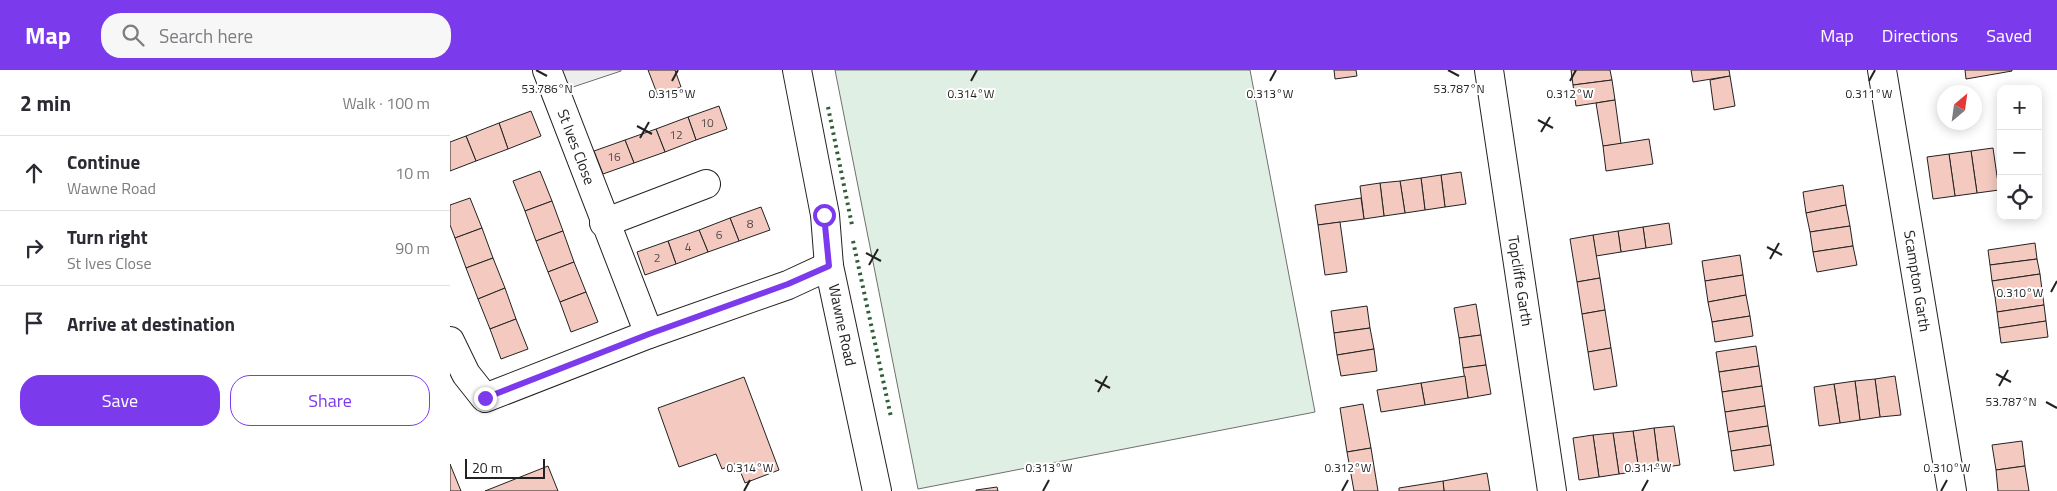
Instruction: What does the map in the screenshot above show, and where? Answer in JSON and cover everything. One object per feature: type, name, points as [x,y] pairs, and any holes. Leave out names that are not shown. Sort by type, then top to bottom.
[{"type":"street","name":"St Ives Close","points":[[547,70],[604,223],[649,334]]},
{"type":"street","name":"Wawne Road","points":[[797,70],[824,215],[829,266],[877,491]]},
{"type":"street","name":"Topcliffe Garth","points":[[1489,70],[1552,491]]},
{"type":"street","name":"Scampton Garth","points":[[1882,70],[1952,491]]},
{"type":"street","points":[[604,223],[706,184]]},
{"type":"street","points":[[450,341],[466,374],[485,398],[649,334],[788,284],[829,266]]},
{"type":"green space","points":[[835,70],[1250,70],[1315,412],[918,489]]},
{"type":"shaded area","points":[[556,70],[621,70],[621,71],[564,90]]},
{"type":"building","points":[[648,70],[675,70],[681,87],[658,96]]},
{"type":"building","points":[[1334,70],[1356,70],[1357,76],[1335,79]]},
{"type":"building","points":[[1571,70],[1610,70],[1612,80],[1573,85]]},
{"type":"building","points":[[1691,70],[1729,70],[1730,76],[1693,82]]},
{"type":"building","points":[[1965,70],[2012,70],[2012,71],[1966,79]]},
{"type":"building","points":[[1730,76],[1735,106],[1714,110],[1710,80]]},
{"type":"building","points":[[1612,80],[1615,100],[1576,106],[1573,85]]},
{"type":"building","points":[[1615,100],[1621,144],[1603,146],[1596,103]]},
{"type":"building","points":[[719,106],[727,129],[696,140],[688,117]]},
{"type":"building","points":[[531,111],[541,136],[508,149],[499,123]]},
{"type":"building","points":[[688,117],[696,140],[665,152],[656,129]]},
{"type":"building","points":[[499,123],[508,149],[476,161],[466,136]]},
{"type":"building","points":[[656,129],[665,152],[634,163],[625,140]]},
{"type":"building","points":[[466,136],[476,161],[450,171],[450,142]]},
{"type":"building","points":[[1649,139],[1653,164],[1606,171],[1603,146]]},
{"type":"building","points":[[625,140],[634,163],[603,174],[594,151]]},
{"type":"building","points":[[1993,148],[1997,190],[1977,193],[1971,151]]},
{"type":"building","points":[[1971,151],[1977,193],[1955,196],[1949,154]]},
{"type":"building","points":[[1949,154],[1955,196],[1933,199],[1927,157]]},
{"type":"building","points":[[540,171],[552,201],[525,211],[513,181]]},
{"type":"building","points":[[1461,172],[1466,204],[1445,207],[1441,175]]},
{"type":"building","points":[[1441,175],[1445,207],[1425,210],[1421,178]]},
{"type":"building","points":[[1421,178],[1425,210],[1405,213],[1400,181]]},
{"type":"building","points":[[1400,181],[1405,213],[1384,216],[1380,183]]},
{"type":"building","points":[[1380,183],[1384,216],[1364,219],[1360,186]]},
{"type":"building","points":[[1843,185],[1846,205],[1806,213],[1803,192]]},
{"type":"building","points":[[470,198],[482,228],[455,238],[450,225],[450,205]]},
{"type":"building","points":[[1361,198],[1364,219],[1318,225],[1315,205]]},
{"type":"building","points":[[552,201],[563,231],[536,241],[525,211]]},
{"type":"building","points":[[1846,205],[1850,226],[1810,232],[1806,213]]},
{"type":"building","points":[[761,207],[770,230],[739,241],[730,218]]},
{"type":"building","points":[[730,218],[739,241],[708,252],[699,230]]},
{"type":"building","points":[[1340,222],[1347,272],[1325,275],[1318,225]]},
{"type":"building","points":[[1669,223],[1672,244],[1646,248],[1643,227]]},
{"type":"building","points":[[1850,226],[1853,246],[1813,252],[1810,232]]},
{"type":"building","points":[[1643,227],[1646,248],[1621,252],[1618,231]]},
{"type":"building","points":[[482,228],[493,258],[466,268],[455,238]]},
{"type":"building","points":[[699,230],[708,252],[676,264],[668,241]]},
{"type":"building","points":[[563,231],[574,262],[548,272],[536,241]]},
{"type":"building","points":[[1618,231],[1621,252],[1596,256],[1593,235]]},
{"type":"building","points":[[1593,235],[1600,278],[1577,282],[1570,239]]},
{"type":"building","points":[[668,241],[676,264],[645,275],[637,252]]},
{"type":"building","points":[[2035,243],[2037,259],[1990,265],[1988,250]]},
{"type":"building","points":[[1853,246],[1857,265],[1817,272],[1813,252]]},
{"type":"building","points":[[1740,255],[1743,275],[1705,281],[1702,261]]},
{"type":"building","points":[[493,258],[505,288],[478,299],[466,268]]},
{"type":"building","points":[[2037,259],[2040,274],[1992,281],[1990,265]]},
{"type":"building","points":[[574,262],[586,292],[560,302],[548,272]]},
{"type":"building","points":[[2040,274],[2042,290],[1995,297],[1992,281]]},
{"type":"building","points":[[1743,275],[1746,295],[1708,302],[1705,281]]},
{"type":"building","points":[[1600,278],[1605,310],[1582,314],[1577,282]]},
{"type":"building","points":[[505,288],[516,319],[490,329],[478,299]]},
{"type":"building","points":[[2042,290],[2044,305],[1997,312],[1995,297]]},
{"type":"building","points":[[586,292],[598,322],[571,332],[560,302]]},
{"type":"building","points":[[1746,295],[1750,316],[1712,322],[1708,302]]},
{"type":"building","points":[[1476,304],[1481,335],[1459,338],[1454,308]]},
{"type":"building","points":[[2044,305],[2046,321],[1999,328],[1997,312]]},
{"type":"building","points":[[1367,306],[1370,328],[1334,333],[1331,311]]},
{"type":"building","points":[[1605,310],[1611,348],[1588,352],[1582,314]]},
{"type":"building","points":[[1750,316],[1753,336],[1715,342],[1712,322]]},
{"type":"building","points":[[516,319],[528,349],[501,359],[490,329]]},
{"type":"building","points":[[2046,321],[2048,337],[2001,343],[1999,328]]},
{"type":"building","points":[[1370,328],[1374,349],[1337,355],[1334,333]]},
{"type":"building","points":[[1481,335],[1486,365],[1463,368],[1459,338]]},
{"type":"building","points":[[1756,346],[1759,366],[1719,372],[1716,352]]},
{"type":"building","points":[[1611,348],[1617,386],[1594,390],[1588,352]]},
{"type":"building","points":[[1374,349],[1377,371],[1341,376],[1337,355]]},
{"type":"building","points":[[1486,365],[1491,394],[1468,398],[1463,368]]},
{"type":"building","points":[[1759,366],[1762,386],[1722,392],[1719,372]]},
{"type":"building","points":[[1465,376],[1468,398],[1425,405],[1421,383]]},
{"type":"building","points":[[1895,376],[1901,415],[1880,417],[1875,379]]},
{"type":"building","points":[[744,377],[779,470],[745,483],[737,463],[722,469],[716,454],[679,467],[658,408]]},
{"type":"building","points":[[1875,379],[1880,417],[1860,420],[1855,381]]},
{"type":"building","points":[[1855,381],[1860,420],[1840,423],[1834,384]]},
{"type":"building","points":[[1421,383],[1425,405],[1381,412],[1377,390]]},
{"type":"building","points":[[1834,384],[1840,423],[1819,426],[1814,387]]},
{"type":"building","points":[[1762,386],[1765,406],[1725,412],[1722,392]]},
{"type":"building","points":[[1363,404],[1371,448],[1347,452],[1340,408]]},
{"type":"building","points":[[1765,406],[1768,426],[1728,432],[1725,412]]},
{"type":"building","points":[[1674,426],[1680,465],[1659,468],[1654,428]]},
{"type":"building","points":[[1768,426],[1771,445],[1731,451],[1728,432]]},
{"type":"building","points":[[1654,428],[1659,468],[1639,471],[1633,431]]},
{"type":"building","points":[[1633,431],[1639,471],[1619,474],[1613,433]]},
{"type":"building","points":[[1613,433],[1619,474],[1599,477],[1593,435]]},
{"type":"building","points":[[1593,435],[1599,477],[1579,480],[1573,438]]},
{"type":"building","points":[[2022,441],[2025,466],[1996,470],[1992,445]]},
{"type":"building","points":[[1771,445],[1774,465],[1734,471],[1731,451]]},
{"type":"building","points":[[1371,448],[1378,491],[1354,491],[1347,452]]},
{"type":"building","points":[[450,464],[461,491],[450,491]]},
{"type":"building","points":[[548,466],[558,491],[485,491]]},
{"type":"building","points":[[2025,466],[2029,491],[1998,491],[1996,470]]},
{"type":"building","points":[[1487,473],[1490,491],[1444,491],[1443,481]]},
{"type":"building","points":[[1443,481],[1444,491],[1399,491],[1399,488]]},
{"type":"building","points":[[997,487],[998,491],[976,491],[976,490]]},
{"type":"hedge","points":[[828,107],[852,225]]},
{"type":"hedge","points":[[853,241],[891,417]]},
{"type":"route","points":[[485,398],[649,334],[788,284],[829,266],[824,215]]}]
